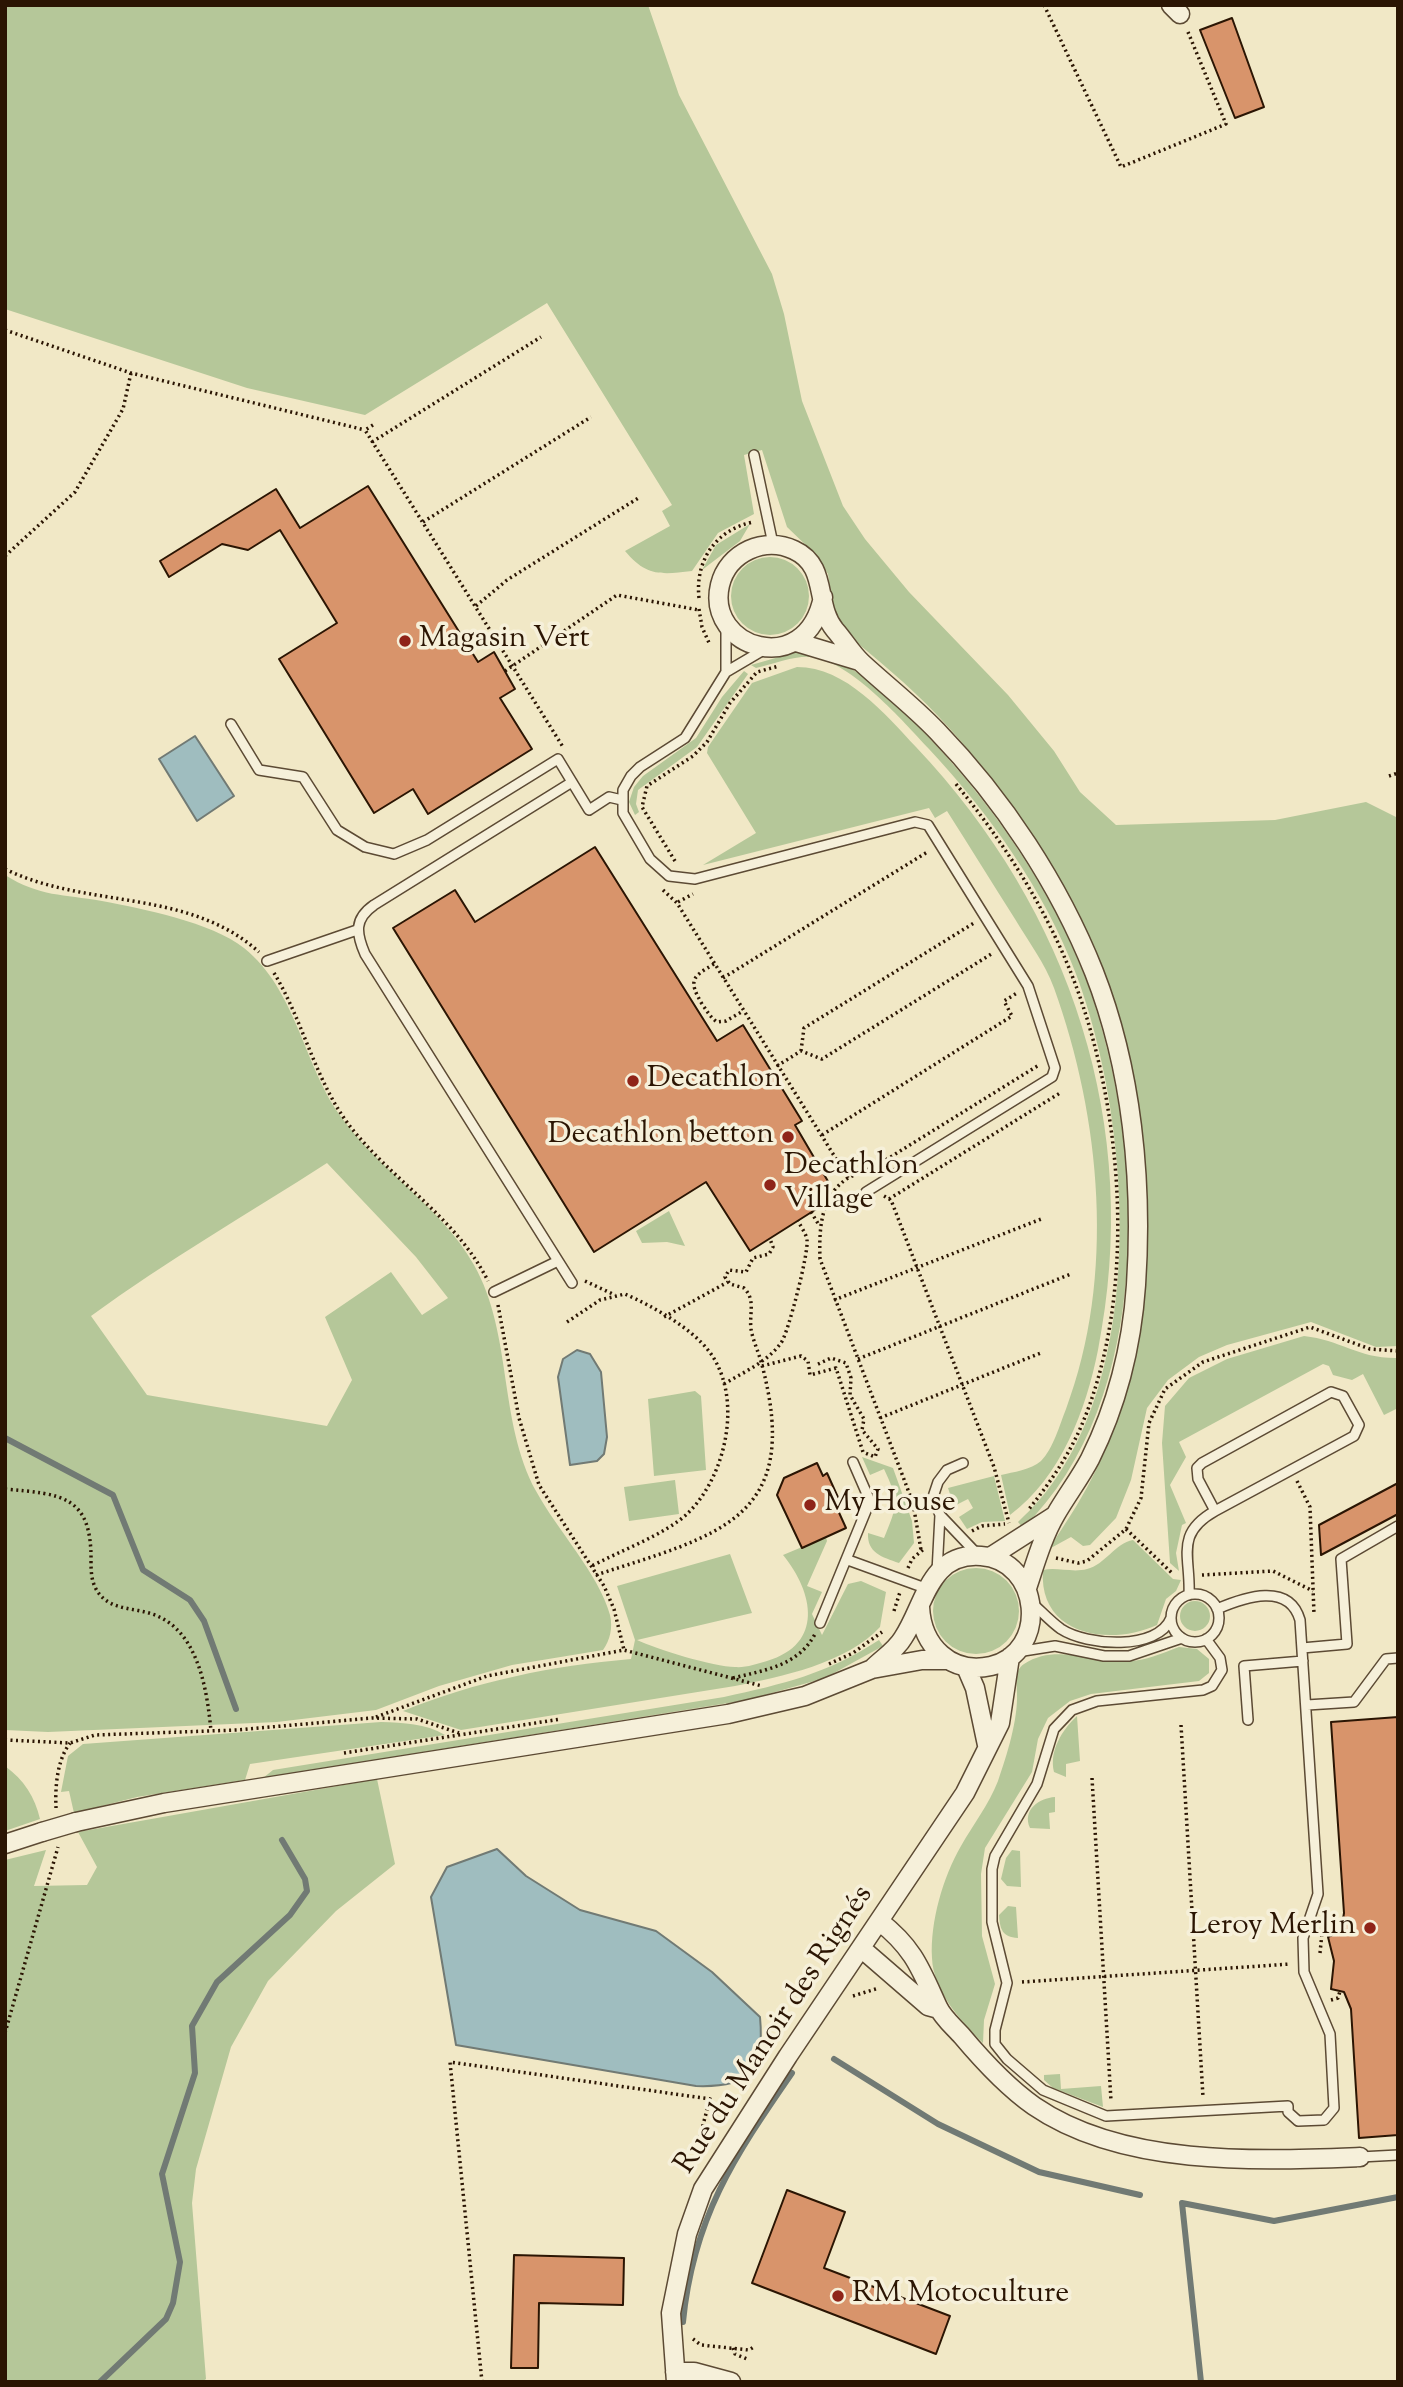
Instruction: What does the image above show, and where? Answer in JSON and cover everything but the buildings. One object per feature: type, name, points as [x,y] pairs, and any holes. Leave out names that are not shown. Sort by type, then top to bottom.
[{"type":"street","points":[[5,1844],[76,1822],[164,1803],[728,1714],[805,1696],[872,1669],[922,1660],[947,1660],[966,1667],[982,1668],[1013,1655],[1029,1630],[1029,1595],[1039,1553],[1054,1516],[1074,1488],[1104,1426],[1125,1360],[1133,1308],[1137,1247],[1135,1158],[1115,1041],[1094,972],[1029,848],[985,787],[946,741],[905,699],[859,661],[831,626],[821,581],[812,564],[796,550],[762,544],[742,552],[728,567],[720,585],[720,605],[726,623],[738,636],[766,648],[796,642],[808,633],[820,615],[823,597]]},
{"type":"street","points":[[796,642],[859,661]]},
{"type":"street","points":[[872,1669],[902,1641],[920,1608],[925,1588],[937,1572],[956,1559],[984,1557],[1021,1539],[1054,1516]]},
{"type":"street","points":[[984,1557],[1007,1565],[1029,1595]]},
{"type":"street","points":[[920,1608],[926,1638],[947,1660]]},
{"type":"street","name":"Rue du Manoir des Rignés","points":[[676,2377],[671,2313],[687,2234],[703,2189],[965,1793],[1000,1723],[1013,1655]]},
{"type":"street","points":[[966,1667],[975,1688],[987,1745]]},
{"type":"street","points":[[880,1922],[899,1937],[918,1960],[939,2009],[1013,2090],[1049,2115],[1094,2135],[1143,2147],[1226,2158],[1360,2157]]},
{"type":"street","points":[[861,1948],[896,1975],[928,2006],[939,2009]]},
{"type":"street","points":[[676,2377],[694,2372],[731,2382]]},
{"type":"lane","points":[[754,455],[773,544]]},
{"type":"lane","points":[[726,623],[726,672]]},
{"type":"lane","points":[[766,648],[726,672],[692,730],[631,776],[622,800],[623,813],[649,859],[668,876],[684,880],[712,876],[915,822],[928,825],[1028,986],[1055,1068],[1052,1077],[869,1190]]},
{"type":"lane","points":[[231,724],[260,770],[303,777],[337,830],[365,847],[394,854],[427,840],[558,760],[589,810],[609,797],[622,800]]},
{"type":"lane","points":[[572,782],[374,905],[358,920],[357,930],[365,954],[572,1283]]},
{"type":"lane","points":[[267,961],[357,930]]},
{"type":"lane","points":[[494,1292],[558,1261]]},
{"type":"lane","points":[[1189,1595],[1190,1576],[1186,1555],[1188,1539],[1197,1523],[1358,1431],[1359,1425],[1337,1392],[1331,1392],[1202,1463],[1197,1468],[1198,1479],[1215,1511]]},
{"type":"lane","points":[[820,1623],[870,1501],[853,1462]]},
{"type":"lane","points":[[937,1572],[940,1515],[933,1497],[938,1482],[947,1470],[963,1463]]},
{"type":"lane","points":[[940,1515],[984,1557]]},
{"type":"lane","points":[[1302,1648],[1347,1644],[1341,1559],[1398,1526]]},
{"type":"lane","points":[[848,1560],[902,1582],[925,1588]]},
{"type":"lane","points":[[1029,1595],[1060,1629],[1076,1636],[1113,1643],[1158,1634],[1167,1629],[1176,1604],[1189,1595],[1203,1596],[1217,1609],[1216,1630],[1206,1639],[1190,1642],[1182,1638],[1175,1632],[1171,1618]]},
{"type":"lane","points":[[1206,1639],[1220,1658],[1222,1671],[1212,1686],[1203,1690],[1097,1701],[1072,1710],[1054,1729],[1037,1784],[995,1856],[992,1869],[992,1922],[1007,1983],[994,2036],[1000,2050],[1044,2090],[1090,2112],[1111,2116],[1288,2106],[1288,2112],[1298,2121],[1324,2120],[1334,2108],[1330,2034],[1310,1992],[1303,1963],[1303,1938],[1318,1894],[1300,1620],[1289,1600],[1280,1595],[1265,1595],[1217,1609]]},
{"type":"lane","points":[[1013,1655],[1055,1646],[1104,1656],[1129,1656],[1182,1638]]},
{"type":"lane","points":[[1307,1705],[1354,1702],[1386,1659],[1398,1658]]},
{"type":"lane","points":[[1248,1720],[1244,1666],[1303,1661]]},
{"type":"lane","points":[[1360,2157],[1398,2155]]},
{"type":"path","points":[[1044,5],[1121,167],[1226,124],[1176,9]]},
{"type":"path","points":[[5,330],[131,373],[365,430],[373,425]]},
{"type":"path","points":[[372,442],[541,337]]},
{"type":"path","points":[[5,556],[75,492],[123,409],[131,373]]},
{"type":"path","points":[[423,522],[591,417]]},
{"type":"path","points":[[365,430],[569,756]]},
{"type":"path","points":[[476,606],[507,580],[640,497]]},
{"type":"path","points":[[505,671],[511,664],[617,595],[699,610]]},
{"type":"path","points":[[690,895],[642,807],[642,797],[647,786],[693,756],[707,742],[730,703],[757,673],[782,665]]},
{"type":"path","points":[[1389,776],[1398,773]]},
{"type":"path","points":[[954,782],[1018,871],[1072,976],[1091,1032],[1112,1148],[1115,1273],[1111,1314],[1097,1380],[1068,1454],[1052,1479],[1023,1514]]},
{"type":"path","points":[[723,978],[940,844]]},
{"type":"path","points":[[5,869],[38,882],[163,905],[201,918],[244,940],[267,961],[336,1105],[353,1130],[463,1240],[494,1292],[519,1418],[539,1485],[596,1575],[614,1609],[624,1650]]},
{"type":"path","points":[[653,882],[677,903],[848,1178]]},
{"type":"path","points":[[801,1051],[804,1028],[985,917]]},
{"type":"path","points":[[801,1051],[822,1059],[1003,947]]},
{"type":"path","points":[[714,964],[698,973],[693,980],[693,989],[717,1022],[743,1011]]},
{"type":"path","points":[[821,1136],[1012,1016],[1004,1000],[1028,986]]},
{"type":"path","points":[[777,1066],[801,1051]]},
{"type":"path","points":[[893,1619],[902,1582],[912,1559],[921,1550],[913,1503],[820,1259],[820,1227],[827,1202],[848,1178],[856,1177],[1051,1057]]},
{"type":"path","points":[[889,1199],[1060,1094]]},
{"type":"path","points":[[856,1177],[869,1190],[889,1199],[994,1466],[1009,1523],[1021,1539]]},
{"type":"path","points":[[811,1212],[820,1227]]},
{"type":"path","points":[[834,1300],[1044,1218]]},
{"type":"path","points":[[762,1364],[786,1335],[796,1286],[807,1264],[807,1237],[797,1221]]},
{"type":"path","points":[[596,1575],[688,1546],[705,1537],[732,1521],[755,1495],[766,1475],[774,1440],[773,1411],[751,1329],[750,1295],[744,1288],[728,1282],[725,1277],[729,1270],[746,1272],[753,1258],[769,1254],[773,1247],[770,1239]]},
{"type":"path","points":[[857,1359],[1071,1275]]},
{"type":"path","points":[[572,1283],[579,1278],[615,1295],[633,1298],[664,1317],[708,1350],[724,1384],[726,1420],[722,1452],[715,1474],[698,1502],[674,1523],[590,1567]]},
{"type":"path","points":[[664,1317],[728,1282]]},
{"type":"path","points":[[567,1322],[600,1300],[615,1295]]},
{"type":"path","points":[[1039,1553],[1066,1561],[1087,1561],[1126,1529],[1141,1498],[1149,1423],[1165,1390],[1203,1362],[1310,1327],[1370,1349],[1398,1351]]},
{"type":"path","points":[[880,1418],[1043,1352]]},
{"type":"path","points":[[724,1384],[762,1364],[801,1356],[806,1358],[810,1375],[836,1368],[863,1452],[875,1457],[878,1449],[866,1438],[862,1430],[863,1415],[850,1395],[851,1378],[846,1363],[831,1357],[816,1365]]},
{"type":"path","points":[[1291,1470],[1310,1507],[1314,1616],[1300,1620]]},
{"type":"path","points":[[5,1489],[59,1496],[82,1511],[91,1539],[91,1576],[95,1588],[113,1604],[151,1614],[179,1629],[188,1641],[208,1701],[211,1731]]},
{"type":"path","points":[[1009,1523],[1017,1520]]},
{"type":"path","points":[[1126,1529],[1172,1573],[1190,1576],[1273,1571],[1313,1591]]},
{"type":"path","points":[[731,1678],[781,1665],[799,1656],[808,1646],[820,1623]]},
{"type":"path","points":[[820,1668],[853,1653],[888,1625]]},
{"type":"path","points":[[372,1718],[487,1676],[624,1650],[762,1686]]},
{"type":"path","points":[[5,1740],[70,1743],[95,1735],[211,1731],[372,1718],[417,1719],[461,1734]]},
{"type":"path","points":[[1181,1725],[1203,2111]]},
{"type":"path","points":[[55,1791],[63,1752],[70,1743]]},
{"type":"path","points":[[1092,1778],[1111,2116]]},
{"type":"path","points":[[5,2034],[58,1850]]},
{"type":"path","points":[[1007,1983],[1320,1962],[1324,1923],[1332,1926],[1336,1933]]},
{"type":"path","points":[[848,2000],[856,1993],[883,1987],[896,1975]]},
{"type":"path","points":[[1328,1995],[1332,2002],[1340,1991]]},
{"type":"path","points":[[482,2382],[450,2062],[710,2099],[694,2158],[703,2189]]},
{"type":"path","points":[[689,2328],[693,2339],[694,2372]]},
{"type":"path","points":[[693,2339],[701,2345],[749,2350],[754,2347]]},
{"type":"path","points":[[733,2348],[735,2354],[747,2359]]},
{"type":"green space","points":[[5,5],[648,5],[679,95],[772,274],[784,314],[802,401],[843,506],[865,539],[909,592],[1008,695],[1054,751],[1080,792],[1116,825],[1275,820],[1366,802],[1398,818],[1398,1346],[1376,1347],[1311,1322],[1227,1345],[1199,1357],[1168,1380],[1147,1408],[1131,1480],[1116,1518],[1090,1545],[1083,1546],[1071,1537],[1049,1549],[1095,1471],[1111,1436],[1129,1380],[1143,1314],[1148,1241],[1147,1192],[1137,1102],[1124,1040],[1105,980],[1082,924],[1054,869],[1020,817],[982,766],[938,716],[843,631],[834,614],[828,574],[813,552],[787,527],[762,450],[744,455],[754,514],[718,533],[692,571],[654,572],[640,565],[625,551],[670,526],[662,511],[672,505],[547,303],[365,415],[247,388],[5,309]]},
{"type":"green space","points":[[750,524],[740,541],[702,570],[716,545]]},
{"type":"green space","points":[[770,557],[785,560],[797,569],[806,581],[809,596],[806,611],[797,623],[785,632],[770,635],[755,632],[743,623],[734,611],[731,596],[734,581],[743,569],[755,560]]},
{"type":"green space","points":[[793,653],[835,661],[872,683],[906,712],[982,799],[1024,858],[1060,922],[1089,988],[1108,1052],[1121,1123],[1128,1196],[1127,1271],[1117,1344],[1097,1412],[1066,1475],[1023,1528],[1018,1522],[1061,1471],[1092,1408],[1111,1337],[1119,1261],[1118,1184],[1110,1108],[1096,1037],[1076,974],[1048,913],[1013,854],[973,799],[891,709],[844,670],[813,657],[756,668],[751,665]]},
{"type":"green space","points":[[797,667],[832,675],[878,707],[970,811],[1016,879],[1054,951],[1082,1026],[1101,1104],[1110,1185],[1109,1267],[1098,1350],[1086,1396],[1069,1441],[1044,1482],[1010,1515],[1001,1475],[1032,1467],[1041,1461],[1049,1450],[1066,1409],[1082,1358],[1092,1306],[1097,1252],[1092,1144],[1083,1090],[1070,1038],[1046,970],[947,811],[935,818],[929,808],[703,865],[756,833],[707,753],[708,747],[752,683]]},
{"type":"green space","points":[[744,671],[748,674],[697,747],[638,790],[636,804],[639,812],[635,815],[629,802],[634,787],[643,776],[696,738],[722,697]]},
{"type":"green space","points":[[5,875],[41,891],[137,908],[195,924],[230,939],[262,965],[287,1005],[316,1072],[339,1114],[372,1153],[444,1224],[474,1265],[495,1320],[510,1407],[524,1464],[545,1506],[597,1584],[605,1600],[611,1625],[603,1650],[512,1665],[439,1686],[376,1710],[277,1722],[48,1732],[5,1730]],"holes":[[[327,1163],[416,1257],[448,1298],[422,1315],[391,1272],[325,1317],[352,1380],[327,1426],[147,1395],[91,1316],[178,1256]]]},
{"type":"green space","points":[[669,1211],[685,1246],[667,1242],[642,1243],[636,1231]]},
{"type":"green space","points":[[1304,1336],[1329,1341],[1372,1356],[1398,1358],[1398,1411],[1396,1409],[1384,1415],[1363,1374],[1352,1380],[1333,1375],[1329,1366],[1323,1364],[1179,1442],[1186,1457],[1170,1485],[1186,1523],[1182,1525],[1176,1553],[1179,1571],[1170,1563],[1162,1443],[1165,1406],[1189,1378],[1227,1359]]},
{"type":"green space","points":[[695,1391],[701,1396],[706,1470],[654,1476],[648,1399]]},
{"type":"green space","points":[[862,1457],[893,1468],[912,1521],[914,1543],[899,1563],[881,1556],[873,1550],[868,1540],[868,1533],[884,1538],[895,1503],[884,1469],[870,1475]]},
{"type":"green space","points":[[994,1476],[1005,1521],[982,1522],[967,1529],[959,1517],[973,1508],[968,1499],[954,1506],[948,1488]]},
{"type":"green space","points":[[675,1480],[679,1514],[629,1521],[624,1487]]},
{"type":"green space","points":[[826,1537],[827,1541],[807,1586],[822,1592],[812,1614],[822,1635],[848,1584],[861,1581],[886,1592],[880,1627],[866,1640],[832,1659],[792,1673],[735,1686],[461,1730],[403,1711],[459,1691],[515,1676],[631,1659],[635,1640],[617,1586],[730,1554],[752,1613],[637,1640],[685,1657],[726,1666],[743,1667],[767,1661],[785,1653],[798,1643],[808,1616],[802,1585],[783,1555]]},
{"type":"green space","points":[[1133,1540],[1173,1579],[1181,1580],[1176,1591],[1166,1599],[1157,1625],[1118,1635],[1080,1630],[1064,1622],[1052,1609],[1044,1592],[1043,1570],[1093,1567],[1121,1545]]},
{"type":"green space","points":[[968,1568],[984,1568],[1007,1580],[1016,1594],[1019,1611],[1016,1628],[1007,1642],[984,1654],[968,1654],[952,1647],[940,1635],[933,1619],[933,1603],[940,1587],[952,1575]]},
{"type":"green space","points":[[1195,1601],[1206,1605],[1210,1616],[1206,1627],[1195,1631],[1184,1627],[1180,1616],[1184,1605]]},
{"type":"green space","points":[[879,1640],[883,1646],[825,1678],[747,1700],[263,1778],[273,1770],[724,1697],[823,1670]]},
{"type":"green space","points":[[1179,1647],[1197,1649],[1209,1659],[1209,1673],[1199,1681],[1091,1694],[1070,1701],[1048,1718],[1038,1739],[1032,1772],[985,1848],[981,1874],[982,1936],[995,1984],[984,2020],[983,2043],[957,2015],[937,1982],[932,1958],[933,1930],[939,1900],[949,1872],[998,1781],[1014,1726],[1019,1670],[1036,1658],[1049,1655],[1134,1661]]},
{"type":"green space","points":[[1077,1716],[1080,1761],[1066,1764],[1066,1777],[1054,1772],[1053,1756],[1062,1734]]},
{"type":"green space","points":[[381,1722],[422,1726],[445,1735],[250,1764],[245,1780],[137,1797],[74,1813],[69,1791],[61,1792],[68,1756],[83,1744]]},
{"type":"green space","points":[[5,1766],[28,1790],[40,1819],[5,1831]]},
{"type":"green space","points":[[377,1779],[395,1864],[336,1911],[268,1981],[231,2047],[196,2169],[192,2203],[206,2379],[202,2382],[5,2382],[5,1860],[46,1850],[34,1886],[87,1885],[97,1867],[78,1832]]},
{"type":"green space","points":[[1055,1797],[1055,1812],[1049,1813],[1050,1829],[1030,1828],[1028,1816],[1034,1806]]},
{"type":"green space","points":[[1012,1850],[1020,1851],[1021,1887],[1007,1886],[1001,1879],[1006,1858]]},
{"type":"green space","points":[[1008,1906],[1016,1907],[1018,1938],[1008,1936],[1001,1928],[999,1915]]},
{"type":"green space","points":[[1060,2074],[1061,2089],[1101,2086],[1103,2107],[1053,2088],[1044,2080],[1044,2075]]},
{"type":"water","points":[[195,736],[234,796],[197,821],[159,759]]},
{"type":"water","points":[[577,1350],[590,1354],[601,1372],[607,1437],[604,1454],[597,1461],[570,1465],[558,1377],[563,1359]]},
{"type":"water","points":[[497,1849],[526,1876],[580,1910],[656,1931],[712,1972],[760,2017],[760,2051],[750,2072],[729,2084],[696,2086],[456,2045],[431,1897],[447,1867]]},
{"type":"waterway","points":[[5,1438],[113,1495],[143,1570],[190,1600],[204,1621],[236,1709]]},
{"type":"waterway","points":[[100,2382],[166,2319],[173,2303],[180,2262],[162,2174],[195,2073],[192,2026],[217,1982],[290,1915],[307,1891],[305,1879],[282,1840]]},
{"type":"waterway","points":[[834,2059],[938,2124],[1039,2172],[1140,2195]]},
{"type":"waterway","points":[[683,2322],[696,2251],[720,2190],[752,2133],[792,2073]]},
{"type":"waterway","points":[[1201,2382],[1182,2203],[1274,2221],[1398,2197]]},
{"type":"place","name":"Magasin Vert","points":[[405,641]]},
{"type":"place","name":"Decathlon","points":[[633,1081]]},
{"type":"place","name":"Decathlon betton","points":[[788,1137]]},
{"type":"place","name":"Decathlon Village","points":[[770,1185]]},
{"type":"place","name":"My House","points":[[810,1505]]},
{"type":"place","name":"Leroy Merlin","points":[[1370,1928]]},
{"type":"place","name":"RM Motoculture","points":[[838,2296]]}]
